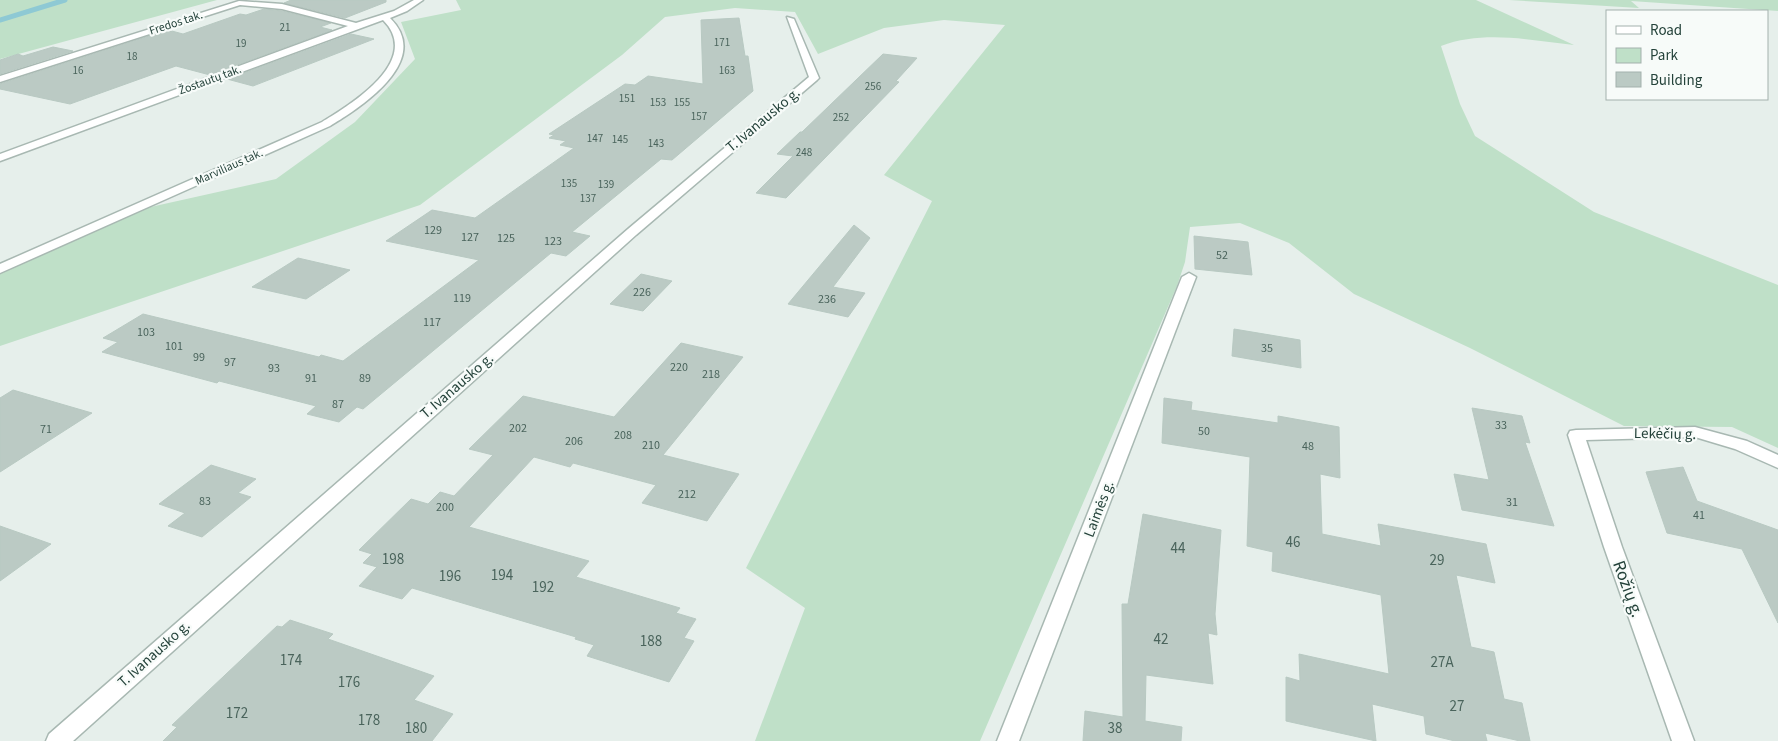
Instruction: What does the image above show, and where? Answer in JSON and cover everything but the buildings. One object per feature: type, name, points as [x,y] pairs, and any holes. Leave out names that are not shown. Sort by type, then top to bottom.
[{"type":"street","name":"Žostautų tak.","points":[[0,158],[356,26],[407,9],[419,0]]},
{"type":"street","name":"Fredos tak.","points":[[0,79],[239,3],[250,3],[314,14],[356,26]]},
{"type":"street","name":"Marviliaus tak.","points":[[0,269],[326,124],[353,108],[369,96],[384,78],[398,54],[396,28],[385,17]]},
{"type":"street","name":"T. Ivanausko g.","points":[[57,741],[632,232],[814,78],[790,19]]},
{"type":"street","name":"Laimės g.","points":[[1008,741],[1189,277]]},
{"type":"street","name":"Lekėčių g.","points":[[1576,436],[1695,432],[1741,445],[1778,462]]},
{"type":"street","name":"Rožių g.","points":[[1576,436],[1613,547],[1683,741]]},
{"type":"green space","points":[[0,0],[217,0],[0,59]]},
{"type":"green space","points":[[456,0],[1476,0],[1574,45],[1490,37],[1473,38],[1441,46],[1460,104],[1475,136],[1594,212],[1778,285],[1778,448],[1732,427],[1624,426],[1470,348],[1354,294],[1289,243],[1240,223],[1190,227],[1185,262],[1177,286],[980,741],[755,741],[805,608],[746,568],[932,201],[884,175],[1005,25],[944,20],[884,28],[818,54],[795,12],[735,8],[665,17],[622,55],[420,205],[0,346],[0,274],[137,210],[276,179],[355,122],[415,59],[401,22],[461,10]]},
{"type":"green space","points":[[1509,0],[1778,0],[1778,11],[1631,1],[1639,8]]},
{"type":"waterway","points":[[0,20],[65,0]]}]
